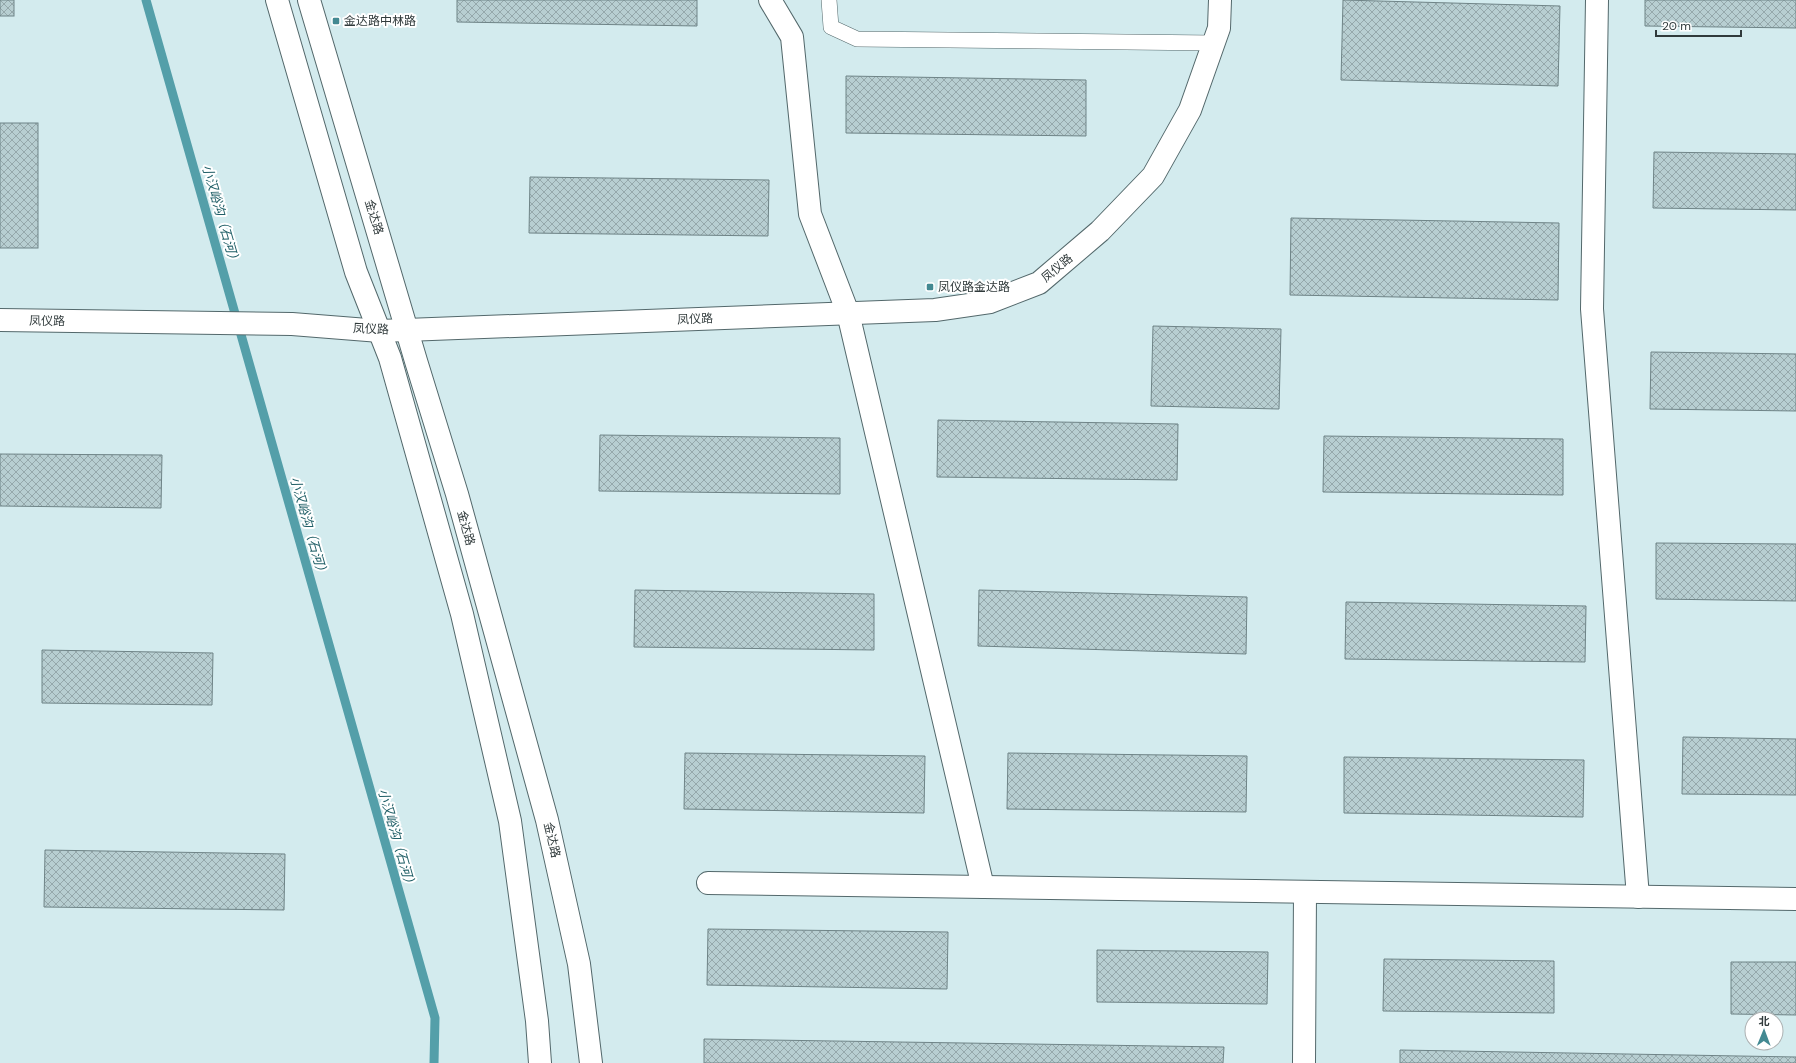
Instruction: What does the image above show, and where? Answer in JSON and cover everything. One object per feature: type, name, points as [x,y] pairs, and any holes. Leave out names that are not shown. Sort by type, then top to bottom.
[{"type":"street","points":[[278,0],[356,272],[390,358],[462,614],[510,821],[537,1021],[540,1063]]},
{"type":"street","name":"金达路","points":[[309,0],[457,494],[547,820],[579,964],[591,1063]]},
{"type":"street","points":[[770,0],[792,37],[810,214],[848,313],[983,887]]},
{"type":"street","name":"凤仪路","points":[[0,320],[292,324],[380,331],[935,310],[990,302],[1039,283],[1100,231],[1153,176],[1190,110],[1219,28],[1220,0]]},
{"type":"street","points":[[1597,0],[1592,309],[1638,897]]},
{"type":"street","points":[[708,883],[1796,899]]},
{"type":"street","points":[[1304,1063],[1305,892]]},
{"type":"lane","points":[[829,0],[831,28],[857,39],[1214,43]]},
{"type":"building","points":[[0,0],[14,0],[14,16],[0,16]]},
{"type":"building","points":[[457,0],[697,0],[697,26],[457,22]]},
{"type":"building","points":[[1343,0],[1560,6],[1558,86],[1341,80]]},
{"type":"building","points":[[1645,0],[1796,0],[1796,28],[1645,26]]},
{"type":"building","points":[[846,76],[1086,80],[1086,136],[846,133]]},
{"type":"building","points":[[0,123],[38,123],[38,248],[0,248]]},
{"type":"building","points":[[1654,152],[1796,154],[1796,210],[1653,208]]},
{"type":"building","points":[[530,177],[769,180],[768,236],[529,233]]},
{"type":"building","points":[[1291,218],[1559,223],[1558,300],[1290,295]]},
{"type":"building","points":[[1153,326],[1281,329],[1279,409],[1151,406]]},
{"type":"building","points":[[1651,352],[1796,354],[1796,411],[1650,409]]},
{"type":"building","points":[[938,420],[1178,424],[1177,480],[937,477]]},
{"type":"building","points":[[600,435],[840,438],[840,494],[599,491]]},
{"type":"building","points":[[1324,436],[1563,439],[1563,495],[1323,492]]},
{"type":"building","points":[[0,454],[162,455],[161,508],[0,506]]},
{"type":"building","points":[[1656,543],[1796,544],[1796,601],[1656,599]]},
{"type":"building","points":[[635,590],[874,594],[874,650],[634,647]]},
{"type":"building","points":[[979,590],[1247,597],[1246,654],[978,646]]},
{"type":"building","points":[[1346,602],[1586,606],[1585,662],[1345,659]]},
{"type":"building","points":[[42,650],[213,653],[212,705],[42,703]]},
{"type":"building","points":[[1683,737],[1796,739],[1796,795],[1682,794]]},
{"type":"building","points":[[685,753],[925,756],[924,813],[684,809]]},
{"type":"building","points":[[1008,753],[1247,756],[1246,812],[1007,809]]},
{"type":"building","points":[[1344,757],[1584,760],[1583,817],[1344,813]]},
{"type":"building","points":[[45,850],[285,854],[284,910],[44,907]]},
{"type":"building","points":[[708,929],[948,932],[947,989],[707,985]]},
{"type":"building","points":[[1097,950],[1268,952],[1267,1004],[1097,1002]]},
{"type":"building","points":[[1384,959],[1554,961],[1554,1013],[1383,1011]]},
{"type":"building","points":[[1731,962],[1796,962],[1796,1015],[1784,1015],[1784,1011],[1744,1011],[1744,1014],[1731,1014]]},
{"type":"building","points":[[704,1039],[1224,1047],[1223,1063],[704,1063]]},
{"type":"building","points":[[1400,1050],[1796,1057],[1796,1063],[1400,1063]]},
{"type":"waterway","name":"小汉峪沟（石河）","points":[[146,0],[435,1018],[434,1063]]},
{"type":"place","name":"金达路中林路","points":[[336,21]]},
{"type":"place","name":"凤仪路金达路","points":[[930,287]]}]
